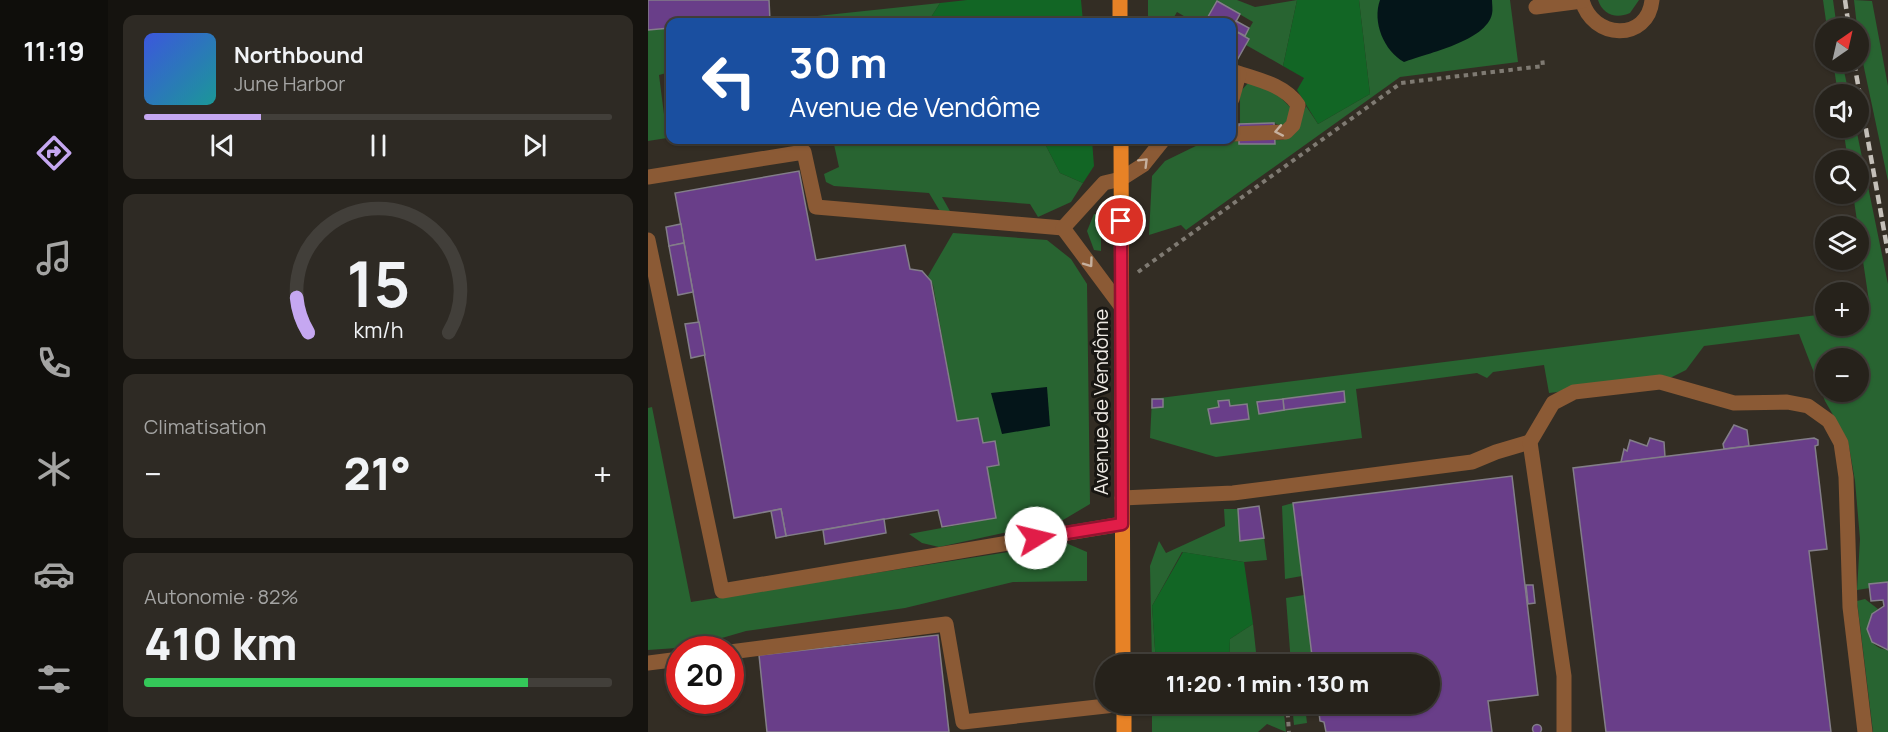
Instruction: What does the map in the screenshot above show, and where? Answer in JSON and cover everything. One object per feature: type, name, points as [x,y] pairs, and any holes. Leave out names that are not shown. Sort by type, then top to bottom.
[{"type":"main road","points":[[1120,0],[1120,18]]},
{"type":"main road","name":"Avenue de Vendôme","points":[[1120,144],[1124,654]]},
{"type":"main road","points":[[1124,714],[1124,732]]},
{"type":"street","points":[[1536,7],[1582,1],[1586,13],[1594,22],[1604,29],[1615,32],[1638,25],[1647,16],[1653,0]]},
{"type":"street","points":[[1236,72],[1273,85],[1292,96],[1298,105],[1298,115],[1286,132],[1236,134]]},
{"type":"street","points":[[1063,228],[1104,183],[1121,179],[1143,165],[1160,144]]},
{"type":"street","points":[[648,177],[804,152],[816,207],[1063,228],[1122,306]]},
{"type":"street","points":[[648,240],[722,591],[1122,524]]},
{"type":"street","points":[[1564,732],[1564,676],[1530,442],[1553,403],[1574,392],[1660,382],[1734,403],[1787,402],[1808,406],[1829,421],[1841,443],[1846,477],[1850,607],[1865,732]]},
{"type":"street","points":[[1122,498],[1233,493],[1472,462],[1530,442]]},
{"type":"street","points":[[744,650],[946,624],[963,722],[1095,707]]},
{"type":"street","points":[[648,663],[666,661]]},
{"type":"path","points":[[1121,285],[1401,83],[1543,66],[1542,57]]},
{"type":"path","points":[[1288,714],[1289,732]]},
{"type":"green space","points":[[967,0],[1081,0],[1083,18],[931,18],[940,3]]},
{"type":"green space","points":[[1148,0],[1237,0],[1255,7],[1297,0],[1283,66],[1246,45],[1249,39],[1245,36],[1253,22],[1217,1],[1207,18],[1187,18],[1177,12],[1173,18],[1148,16]]},
{"type":"green space","points":[[1297,0],[1359,0],[1370,94],[1318,124],[1297,90],[1304,78],[1283,66]]},
{"type":"green space","points":[[1359,0],[1510,0],[1518,62],[1400,77],[1186,230],[1181,225],[1149,235],[1152,176],[1165,161],[1200,144],[1283,140],[1295,131],[1306,106],[1318,124],[1370,94]]},
{"type":"green space","points":[[1598,0],[1639,0],[1630,13],[1620,16],[1607,12]]},
{"type":"green space","points":[[1823,0],[1833,0],[1836,18],[1826,18]]},
{"type":"green space","points":[[1854,0],[1872,1],[1888,86],[1888,181],[1865,72],[1869,72],[1869,18],[1856,18]]},
{"type":"green space","points":[[940,3],[931,18],[798,18]]},
{"type":"green space","points":[[666,28],[666,73],[659,75],[666,138],[648,141],[648,30]]},
{"type":"green space","points":[[1835,72],[1844,72],[1847,84],[1836,84]]},
{"type":"green space","points":[[1249,82],[1274,91],[1292,109],[1284,127],[1274,123],[1240,126],[1240,92]]},
{"type":"green space","points":[[1845,138],[1858,138],[1861,150],[1846,150]]},
{"type":"green space","points":[[834,144],[1045,144],[1060,173],[1083,183],[1071,202],[1038,217],[1030,204],[942,197],[951,213],[941,213],[929,193],[834,186],[826,182],[824,174],[839,167]]},
{"type":"green space","points":[[1045,144],[1092,144],[1094,166],[1083,183],[1060,173]]},
{"type":"green space","points":[[1869,191],[1888,284],[1888,582],[1869,584],[1870,588],[1857,590],[1860,539],[1855,481],[1848,441],[1826,402],[1869,402],[1869,348],[1815,348],[1815,375],[1799,334],[1704,346],[1686,370],[1668,379],[1549,393],[1544,365],[1493,372],[1487,378],[1477,373],[1356,389],[1362,438],[1216,457],[1150,438],[1152,399],[1815,315],[1815,336],[1869,336],[1869,282],[1866,282],[1864,270],[1869,270],[1869,216],[1856,216],[1854,204],[1869,204]]},
{"type":"green space","points":[[1094,214],[1101,215],[1101,251],[1094,250],[1087,231]]},
{"type":"green space","points":[[953,233],[1047,240],[1071,259],[1087,284],[1090,504],[1063,520],[939,547],[922,543],[909,534],[996,518],[987,467],[995,441],[983,443],[978,418],[957,421],[933,285],[928,276]]},
{"type":"green space","points":[[652,407],[691,602],[1066,543],[1087,552],[1087,581],[1013,582],[905,608],[746,631],[729,636],[666,636],[666,649],[648,650],[648,408]]},
{"type":"green space","points":[[1293,503],[1302,576],[1285,579],[1282,506]]},
{"type":"green space","points":[[1224,509],[1238,509],[1240,541],[1264,538],[1267,560],[1244,562],[1182,552],[1152,606],[1155,654],[1152,654],[1150,566],[1159,541],[1166,553],[1225,526]]},
{"type":"green space","points":[[1183,552],[1244,562],[1253,624],[1230,639],[1229,654],[1155,654],[1152,606]]},
{"type":"green space","points":[[1304,595],[1312,654],[1290,654],[1286,598]]},
{"type":"green space","points":[[1865,599],[1878,609],[1870,621],[1868,634],[1874,645],[1888,650],[1888,732],[1873,732],[1857,601]]},
{"type":"green space","points":[[1253,624],[1256,652],[1259,654],[1229,654],[1230,639]]},
{"type":"green space","points":[[1152,714],[1284,714],[1286,732],[1267,724],[1258,732],[1152,732]]},
{"type":"green space","points":[[1293,714],[1306,714],[1307,723],[1294,725]]},
{"type":"shaded area","points":[[1380,0],[1492,0],[1492,12],[1487,23],[1479,32],[1468,39],[1404,62],[1391,51],[1382,35],[1378,17]]},
{"type":"shaded area","points":[[1047,387],[1050,426],[1002,434],[991,393]]},
{"type":"building","points":[[648,0],[769,0],[770,18],[666,18],[666,28],[648,30]]},
{"type":"building","points":[[1217,1],[1240,14],[1236,22],[1236,18],[1207,18]]},
{"type":"building","points":[[1236,21],[1249,28],[1245,36],[1236,31]]},
{"type":"building","points":[[1236,31],[1249,39],[1236,62]]},
{"type":"building","points":[[1274,123],[1275,144],[1239,144],[1239,124]]},
{"type":"building","points":[[799,171],[816,260],[905,245],[910,269],[922,271],[931,281],[957,421],[978,418],[983,443],[995,441],[999,465],[987,467],[996,518],[942,527],[938,510],[786,536],[781,509],[734,518],[675,193]]},
{"type":"building","points":[[681,224],[684,243],[669,246],[666,227]]},
{"type":"building","points":[[684,243],[693,292],[678,295],[669,246]]},
{"type":"building","points":[[699,322],[705,355],[691,358],[685,324]]},
{"type":"building","points":[[1344,391],[1345,402],[1284,410],[1283,399]]},
{"type":"building","points":[[1152,399],[1163,399],[1163,407],[1152,408]]},
{"type":"building","points":[[1283,399],[1284,410],[1259,414],[1257,402]]},
{"type":"building","points":[[1229,400],[1230,406],[1247,404],[1249,419],[1211,424],[1208,409],[1219,407],[1218,401]]},
{"type":"building","points":[[1734,425],[1747,430],[1749,446],[1724,449],[1723,444]]},
{"type":"building","points":[[1650,438],[1664,442],[1665,457],[1621,462],[1624,449],[1627,451],[1630,440],[1647,446]]},
{"type":"building","points":[[1814,438],[1818,440],[1818,445],[1815,446],[1827,549],[1809,551],[1831,732],[1606,732],[1573,468]]},
{"type":"building","points":[[1512,476],[1538,695],[1488,701],[1492,732],[1326,732],[1319,714],[1440,714],[1440,654],[1312,654],[1293,503]]},
{"type":"building","points":[[1259,506],[1264,538],[1240,541],[1238,509]]},
{"type":"building","points":[[781,509],[786,536],[776,538],[771,511]]},
{"type":"building","points":[[884,519],[886,533],[825,544],[823,530]]},
{"type":"building","points":[[1888,582],[1888,650],[1872,642],[1867,629],[1872,614],[1884,606],[1883,600],[1871,601],[1869,584]]},
{"type":"building","points":[[1526,585],[1533,585],[1535,603],[1528,604]]},
{"type":"building","points":[[938,635],[949,732],[767,732],[759,655]]},
{"type":"building","points":[[1537,724],[1542,729],[1538,733],[1532,729]]},
{"type":"railway","points":[[1845,0],[1848,18]]},
{"type":"railway","points":[[1856,72],[1888,253]]},
{"type":"route","points":[[1036,538],[1122,524],[1121,221]]}]
